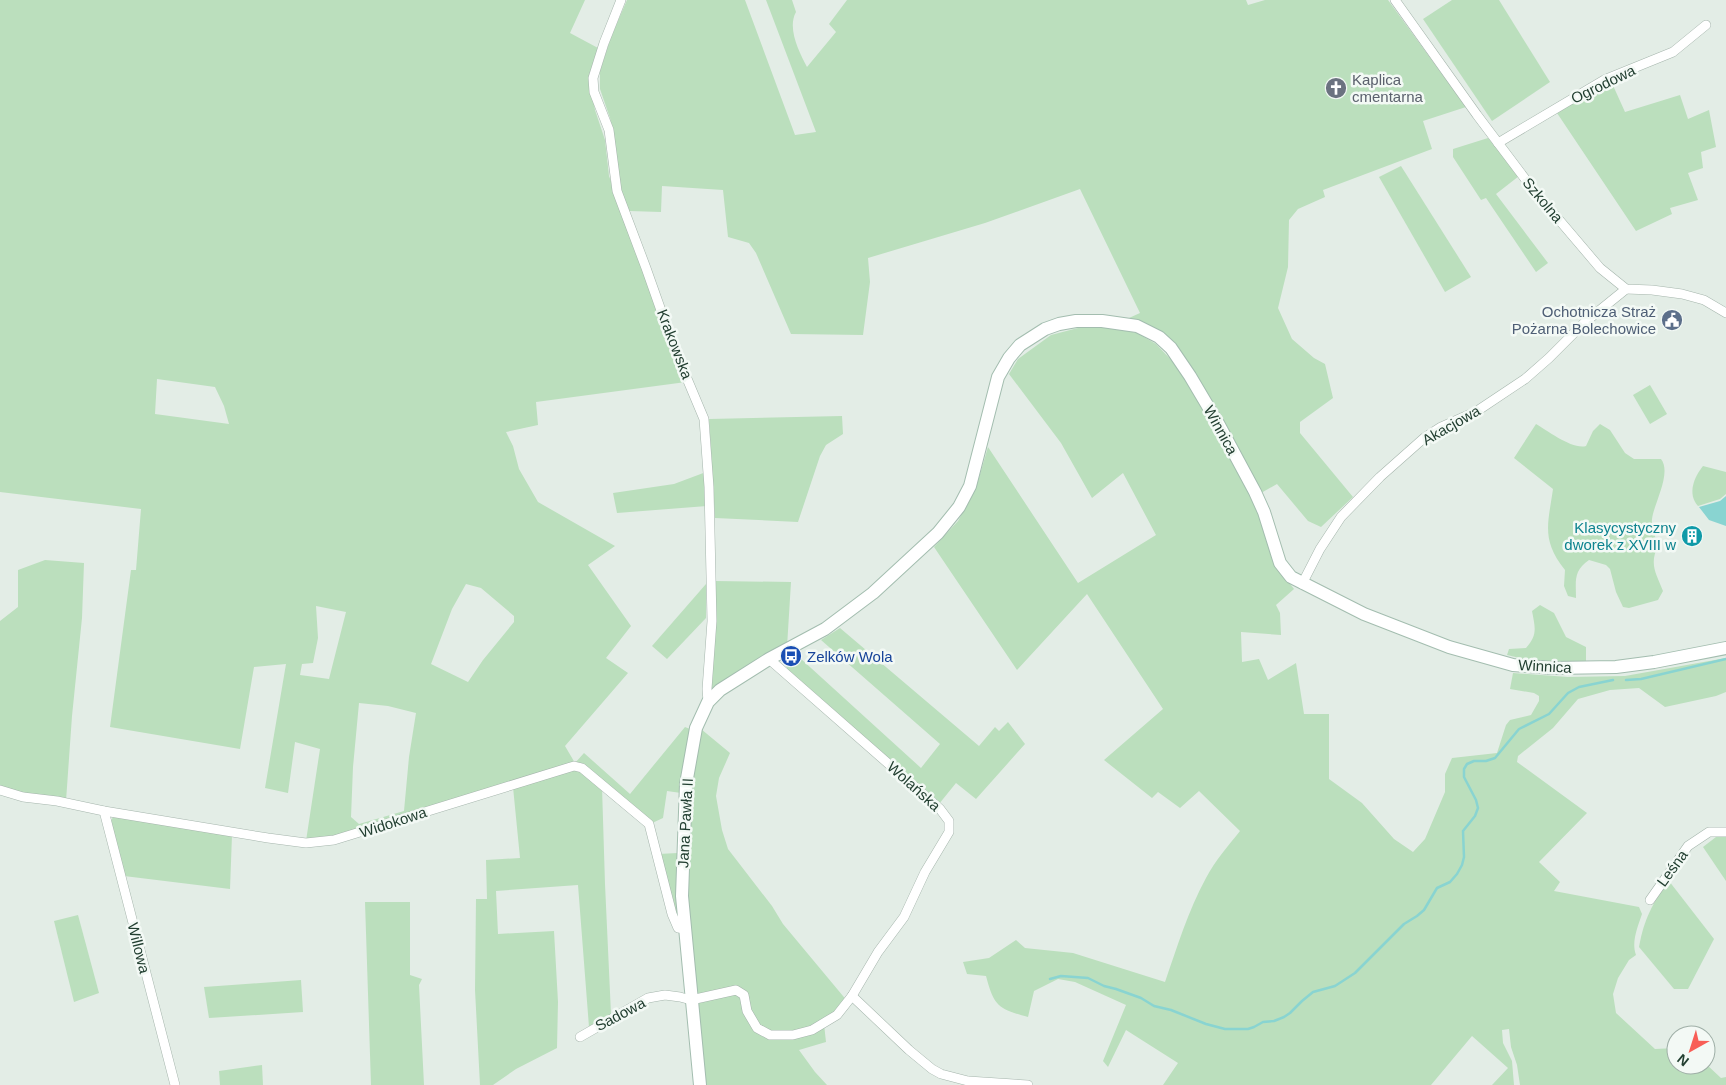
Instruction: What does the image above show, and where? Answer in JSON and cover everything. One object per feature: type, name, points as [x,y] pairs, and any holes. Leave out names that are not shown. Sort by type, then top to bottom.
[{"type":"street","name":"Krakowska","points":[[621,0],[593,78],[594,92],[609,130],[617,191],[654,287],[675,350],[704,419],[709,487],[712,621],[707,689],[708,702]]},
{"type":"street","name":"Szkolna","points":[[1395,0],[1532,188],[1600,268],[1626,289]]},
{"type":"street","name":"Ogrodowa","points":[[1498,143],[1604,80],[1673,52],[1706,25]]},
{"type":"street","points":[[1626,289],[1682,294],[1704,300],[1726,313]]},
{"type":"street","name":"Akacjowa","points":[[1302,584],[1320,549],[1341,517],[1380,477],[1424,438],[1441,427],[1477,411],[1525,378],[1549,358],[1584,323],[1626,289]]},
{"type":"street","name":"Winnica","points":[[825,629],[873,593],[938,533],[959,507],[970,486],[998,377],[1009,358],[1020,345],[1045,329],[1059,324],[1076,321],[1102,321],[1137,326],[1159,337],[1171,348],[1214,417],[1255,492],[1264,512],[1280,563],[1291,577],[1302,584],[1364,614],[1403,630],[1449,647],[1513,665],[1553,668],[1616,667],[1654,662],[1726,648]]},
{"type":"street","name":"Jana Pawła II","points":[[700,1085],[682,896],[686,784],[696,728],[708,702],[720,690],[770,659],[825,629]]},
{"type":"street","name":"Wolańska","points":[[691,1000],[736,990],[744,995],[747,1011],[757,1028],[770,1035],[793,1035],[812,1030],[837,1014],[852,996],[878,952],[904,917],[925,872],[949,832],[949,821],[940,809],[770,659]]},
{"type":"street","name":"Widokowa","points":[[0,790],[23,797],[57,801],[104,811],[268,838],[317,843],[334,840],[574,766],[582,768],[648,824],[672,914],[678,928],[686,929]]},
{"type":"street","name":"Willowa","points":[[104,811],[175,1085]]},
{"type":"street","name":"Leśna","points":[[1650,900],[1688,846],[1709,832],[1726,832]]},
{"type":"street","name":"Sadowa","points":[[580,1037],[648,998],[665,995],[691,1000]]},
{"type":"street","points":[[852,996],[914,1054],[941,1074],[968,1081],[1028,1085]]},
{"type":"green space","points":[[0,0],[585,0],[570,33],[598,48],[589,75],[595,110],[605,140],[609,176],[686,382],[536,402],[538,425],[506,432],[513,446],[519,469],[538,502],[615,546],[588,565],[631,626],[606,658],[628,673],[565,746],[575,763],[584,753],[630,794],[685,727],[690,729],[681,793],[667,791],[663,818],[650,824],[582,766],[323,839],[306,841],[320,749],[295,742],[288,793],[265,788],[286,664],[254,667],[240,749],[110,727],[131,570],[136,570],[141,509],[0,492]],"holes":[[[157,379],[215,387],[224,406],[229,424],[155,414]],[[466,584],[481,588],[514,616],[514,622],[468,682],[431,664],[452,609]],[[316,606],[346,612],[329,679],[300,675],[302,664],[313,663],[318,638]],[[359,703],[388,706],[416,713],[409,757],[404,811],[359,824],[351,817],[353,767]]]},
{"type":"green space","points":[[627,0],[745,0],[795,135],[816,132],[766,0],[792,0],[796,12],[793,32],[807,67],[836,32],[829,24],[847,0],[1246,0],[1248,5],[1265,0],[1388,0],[1466,107],[1423,121],[1432,149],[1323,190],[1325,197],[1298,209],[1289,220],[1288,267],[1278,308],[1292,339],[1314,358],[1325,364],[1333,398],[1300,422],[1300,433],[1353,497],[1321,527],[1308,521],[1277,484],[1261,493],[1209,396],[1182,353],[1161,332],[1129,318],[1140,313],[1080,189],[985,223],[868,258],[870,282],[863,335],[791,334],[756,253],[749,243],[728,237],[723,190],[662,186],[661,212],[629,211],[620,192],[615,143],[610,118],[600,89],[600,71],[611,37]]},
{"type":"green space","points":[[1452,0],[1499,0],[1550,82],[1492,121],[1423,19]]},
{"type":"green space","points":[[1611,81],[1625,112],[1680,95],[1688,119],[1709,110],[1716,147],[1701,152],[1703,168],[1688,173],[1698,200],[1670,208],[1672,214],[1636,231],[1557,113]]},
{"type":"green space","points":[[1488,138],[1519,176],[1496,194],[1548,263],[1536,272],[1486,198],[1481,200],[1453,157],[1453,149]]},
{"type":"green space","points":[[1401,166],[1471,277],[1445,292],[1379,177]]},
{"type":"green space","points":[[1078,328],[1113,328],[1137,333],[1156,344],[1182,373],[1247,485],[1284,576],[1294,589],[1276,605],[1280,613],[1281,635],[1241,632],[1242,662],[1259,659],[1268,680],[1296,663],[1304,714],[1329,714],[1329,779],[1362,803],[1394,839],[1413,852],[1425,839],[1445,792],[1445,774],[1452,758],[1497,753],[1506,725],[1510,720],[1531,715],[1539,701],[1539,696],[1534,693],[1510,689],[1513,673],[1568,677],[1625,676],[1726,658],[1726,692],[1665,707],[1639,688],[1610,690],[1578,699],[1553,728],[1518,756],[1517,762],[1587,813],[1539,862],[1560,882],[1554,891],[1639,907],[1642,914],[1634,945],[1636,955],[1629,960],[1618,978],[1613,994],[1616,1013],[1655,1049],[1666,1048],[1666,1075],[1716,1075],[1716,1073],[1721,1078],[1726,1077],[1726,1085],[1520,1085],[1517,1065],[1511,1047],[1509,1029],[1502,1030],[1503,1043],[1512,1061],[1514,1085],[1492,1085],[1508,1068],[1472,1036],[1431,1085],[1163,1085],[1178,1063],[1126,1030],[1108,1067],[1103,1061],[1126,1005],[1075,982],[1058,979],[1034,991],[1028,1017],[999,1005],[992,994],[986,976],[967,974],[963,962],[989,958],[1016,940],[1025,948],[1073,953],[1165,982],[1183,929],[1206,878],[1240,831],[1199,791],[1180,808],[1158,792],[1152,798],[1104,760],[1163,709],[1087,594],[1017,670],[934,547],[958,521],[976,488],[988,447],[1078,583],[1156,535],[1123,473],[1092,498],[1061,443],[1009,374],[1018,359],[1051,335]]},
{"type":"green space","points":[[1650,385],[1667,414],[1650,424],[1633,395]]},
{"type":"green space","points":[[842,416],[843,434],[826,445],[820,456],[798,522],[715,518],[709,419]]},
{"type":"green space","points":[[1536,424],[1574,445],[1586,446],[1593,431],[1600,424],[1610,430],[1625,453],[1634,459],[1661,459],[1665,472],[1664,480],[1653,512],[1652,522],[1658,546],[1655,552],[1654,568],[1663,591],[1658,600],[1629,608],[1623,607],[1616,592],[1610,569],[1606,565],[1589,560],[1580,568],[1576,577],[1576,598],[1568,596],[1564,586],[1565,570],[1552,550],[1549,540],[1548,522],[1553,489],[1514,458]]},
{"type":"green space","points":[[1703,466],[1726,472],[1726,494],[1720,499],[1698,506],[1692,491],[1697,475]]},
{"type":"green space","points":[[706,472],[707,506],[617,513],[613,493],[674,484]]},
{"type":"green space","points":[[45,560],[84,563],[82,618],[66,801],[0,788],[0,621],[18,607],[18,570]]},
{"type":"green space","points":[[715,581],[791,582],[787,647],[713,691],[711,688],[716,627]]},
{"type":"green space","points":[[706,584],[706,618],[667,659],[652,646]]},
{"type":"green space","points":[[1540,605],[1554,613],[1566,637],[1586,647],[1586,661],[1536,662],[1507,655],[1509,649],[1526,648],[1530,643],[1535,631],[1532,611]]},
{"type":"green space","points":[[840,628],[979,746],[995,727],[999,731],[1008,722],[1025,744],[976,799],[956,783],[939,804],[788,671],[785,663],[788,662],[790,665],[800,658],[921,768],[940,744],[821,640]]},
{"type":"green space","points":[[701,729],[730,753],[719,778],[716,796],[722,830],[728,849],[772,906],[783,924],[848,1002],[824,1024],[826,1042],[799,1050],[827,1085],[705,1085],[685,886],[688,820],[694,763]]},
{"type":"green space","points":[[567,769],[580,769],[602,787],[611,1014],[589,1027],[578,885],[496,891],[498,934],[554,931],[558,1002],[557,1048],[516,1069],[493,1085],[480,1085],[475,990],[476,899],[487,899],[486,860],[520,858],[513,787]]},
{"type":"green space","points":[[113,817],[232,835],[230,889],[124,876],[110,823]]},
{"type":"green space","points":[[1716,837],[1726,837],[1726,881],[1703,847]]},
{"type":"green space","points":[[678,853],[677,871],[679,926],[658,854]]},
{"type":"green space","points":[[1669,881],[1714,939],[1688,989],[1674,989],[1639,947],[1643,928],[1650,912]]},
{"type":"green space","points":[[365,902],[410,902],[410,975],[422,979],[419,985],[424,1085],[371,1085]]},
{"type":"green space","points":[[78,915],[99,993],[74,1002],[54,921]]},
{"type":"green space","points":[[301,980],[303,1012],[209,1018],[204,987]]},
{"type":"green space","points":[[262,1065],[263,1085],[220,1085],[219,1071]]},
{"type":"water","points":[[1726,496],[1726,526],[1709,520],[1699,507],[1720,501]]},
{"type":"waterway","points":[[1626,680],[1641,679],[1726,659]]},
{"type":"waterway","points":[[1050,979],[1061,976],[1088,978],[1104,986],[1141,998],[1154,1006],[1225,1029],[1248,1029],[1263,1022],[1274,1021],[1284,1017],[1313,992],[1335,986],[1355,973],[1404,924],[1424,910],[1437,888],[1450,882],[1457,874],[1464,857],[1463,831],[1475,816],[1478,808],[1464,777],[1464,769],[1467,764],[1495,758],[1519,729],[1549,714],[1568,693],[1579,687],[1613,680]]},
{"type":"place","name":"Kaplica cmentarna","points":[[1336,88]]},
{"type":"place","name":"Ochotnicza Straż Pożarna Bolechowice","points":[[1672,320]]},
{"type":"place","name":"Klasycystyczny dworek z XVIII w","points":[[1692,536]]},
{"type":"place","name":"Zelków Wola","points":[[791,656]]}]
